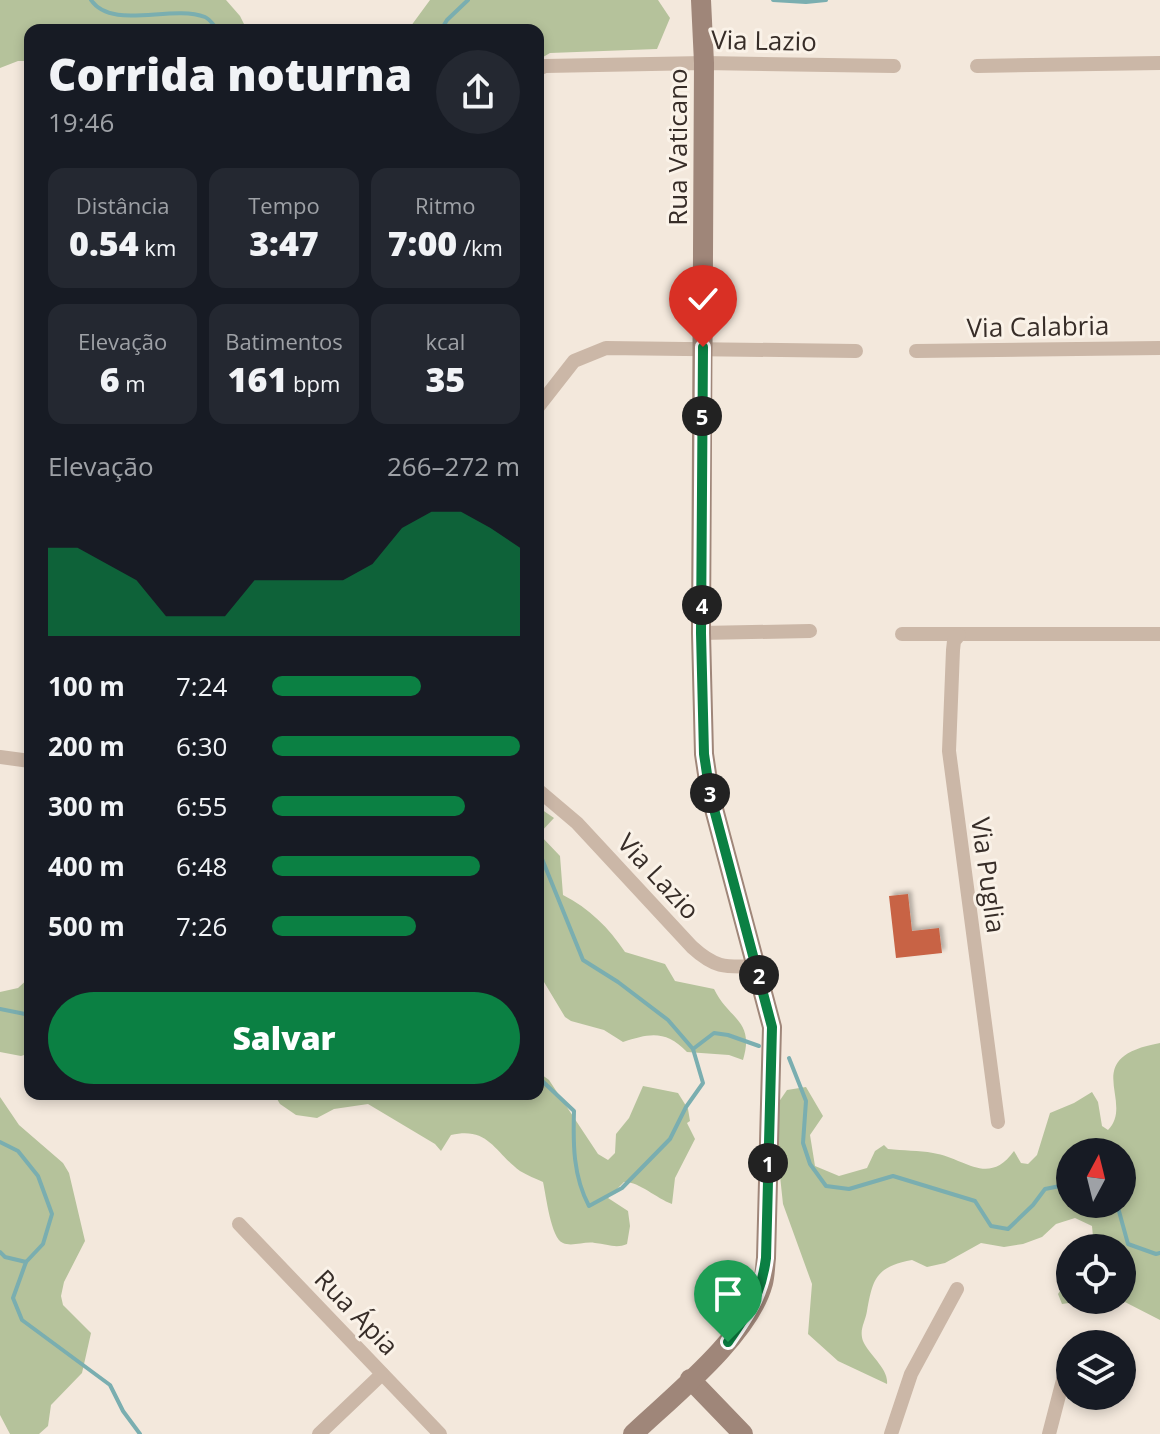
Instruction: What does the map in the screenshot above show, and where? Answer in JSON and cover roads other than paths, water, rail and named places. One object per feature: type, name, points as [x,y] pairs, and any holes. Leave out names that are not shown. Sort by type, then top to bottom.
[{"type":"street","name":"Rua Vaticano","points":[[633,1434],[728,1342],[752,1308],[762,1285],[766,1258],[772,1027],[710,794],[704,754],[701,633],[704,63],[701,0]]},
{"type":"street","name":"Via Lazio","points":[[544,66],[704,63],[894,66]]},
{"type":"street","points":[[977,66],[1160,63]]},
{"type":"street","points":[[544,399],[574,361],[587,353],[606,348],[856,351]]},
{"type":"street","name":"Via Calabria","points":[[916,351],[1160,348]]},
{"type":"street","points":[[701,633],[810,631]]},
{"type":"street","points":[[902,634],[1160,634]]},
{"type":"street","name":"Via Puglia","points":[[959,635],[954,641],[953,650],[949,751],[998,1122]]},
{"type":"street","points":[[0,757],[24,760]]},
{"type":"street","name":"Via Lazio","points":[[544,795],[577,823],[708,961],[722,966],[757,966]]},
{"type":"street","name":"Rua Ápia","points":[[239,1224],[440,1434]]},
{"type":"street","points":[[891,1434],[911,1374],[957,1289]]},
{"type":"street","points":[[319,1434],[382,1374]]},
{"type":"street","points":[[690,1379],[743,1434]]},
{"type":"street","points":[[1049,1434],[1056,1407]]},
{"type":"waterway","points":[[91,0],[113,14],[191,14],[205,17],[213,24]]},
{"type":"waterway","points":[[445,24],[468,0]]},
{"type":"waterway","points":[[773,0],[826,0]]},
{"type":"waterway","points":[[544,864],[583,960],[668,1020],[693,1049],[703,1083],[686,1107],[670,1139],[622,1188],[589,1206],[577,1171],[574,1111],[544,1083]]},
{"type":"waterway","points":[[0,1009],[24,1014]]},
{"type":"waterway","points":[[693,1049],[714,1033],[759,1046]]},
{"type":"waterway","points":[[789,1058],[806,1101],[803,1143],[810,1164],[826,1186],[849,1189],[893,1176],[975,1201],[991,1226],[1008,1229],[1045,1189],[1056,1187]]},
{"type":"waterway","points":[[0,1142],[18,1151],[38,1176],[52,1214],[43,1244],[26,1262],[5,1257],[0,1252]]},
{"type":"waterway","points":[[1121,1218],[1128,1244],[1160,1253]]},
{"type":"waterway","points":[[26,1262],[13,1298],[22,1320],[110,1385],[123,1411],[140,1434]]}]
